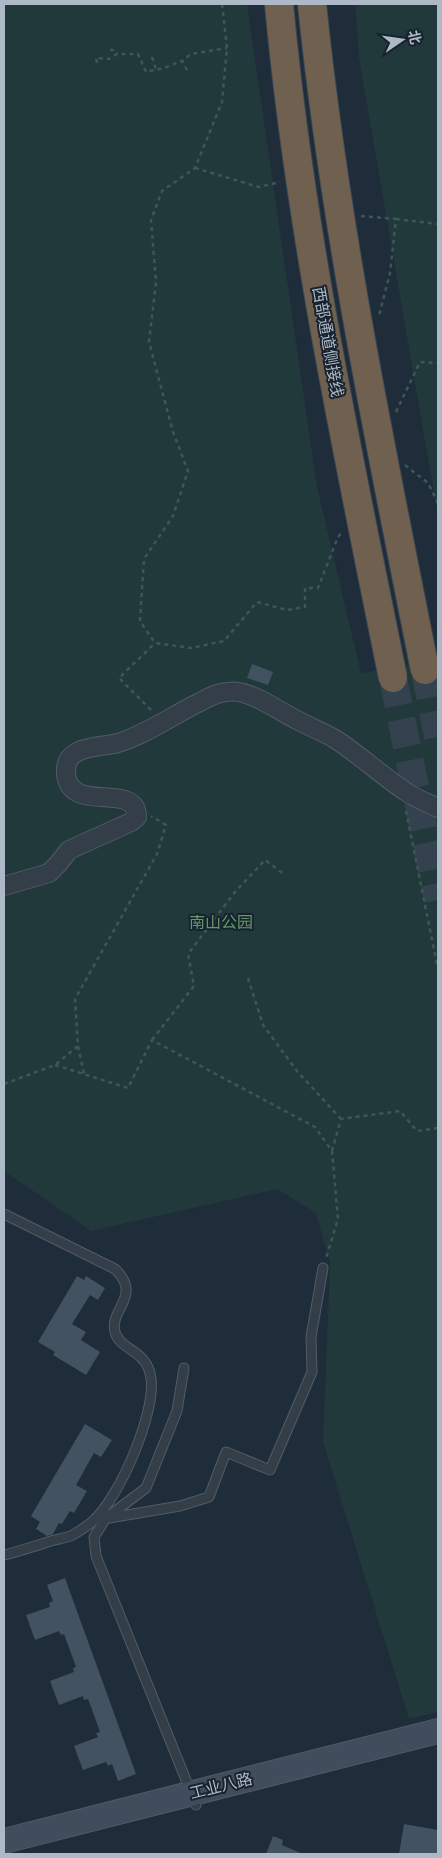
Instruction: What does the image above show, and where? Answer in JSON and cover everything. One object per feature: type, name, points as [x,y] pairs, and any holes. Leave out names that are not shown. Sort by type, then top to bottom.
[{"type":"highway","name":"西部通道侧接线","points":[[279,4],[297,167],[347,448],[393,678]]},
{"type":"highway","name":"西部通道侧接线","points":[[312,4],[332,163],[352,298],[425,670]]},
{"type":"street","points":[[4,886],[49,873],[69,850],[131,822],[137,817],[137,811],[133,804],[122,798],[98,798],[76,792],[69,784],[66,773],[67,764],[73,754],[85,748],[118,743],[217,694],[238,692],[254,697],[334,738],[408,793],[438,808]]},
{"type":"street","name":"工业八路","points":[[7,1854],[194,1799],[438,1731]]},
{"type":"street","name":"工业八路","points":[[4,1841],[438,1743]]},
{"type":"lane","points":[[4,1214],[115,1269],[120,1274],[126,1287],[126,1294],[114,1322],[115,1332],[119,1341],[139,1354],[148,1365],[151,1378],[146,1418],[134,1455],[116,1490],[93,1522],[71,1536],[4,1555]]},
{"type":"lane","points":[[106,1518],[180,1506],[209,1497],[226,1452],[270,1470],[312,1372],[311,1337],[323,1268]]},
{"type":"lane","points":[[184,1368],[177,1411],[146,1488],[106,1518],[94,1537],[96,1556],[194,1799]]},
{"type":"path","points":[[222,4],[228,48],[222,102],[195,168],[162,191],[151,220],[156,282],[149,342],[174,432],[188,471],[173,516],[144,559],[140,621],[155,643],[191,648],[224,642],[257,602],[287,610],[305,607],[305,588],[318,588],[338,537],[344,530]]},
{"type":"path","points":[[133,49],[138,54],[146,72],[182,61],[192,54],[228,48]]},
{"type":"path","points":[[110,50],[115,50],[117,54]]},
{"type":"path","points":[[97,63],[96,58],[109,59],[117,54],[138,54]]},
{"type":"path","points":[[152,58],[156,70]]},
{"type":"path","points":[[182,61],[186,70]]},
{"type":"path","points":[[195,168],[259,187],[284,181]]},
{"type":"path","points":[[396,219],[438,224]]},
{"type":"path","points":[[400,460],[428,483],[438,503]]},
{"type":"path","points":[[155,643],[119,678],[162,722]]},
{"type":"path","points":[[402,788],[438,969]]},
{"type":"path","points":[[84,1074],[78,1046],[75,999],[157,854],[166,825],[133,804]]},
{"type":"path","points":[[54,1065],[128,1088],[152,1040],[194,986],[188,954],[235,892],[265,860],[285,875]]},
{"type":"path","points":[[248,978],[263,1024],[297,1071],[341,1119]]},
{"type":"path","points":[[152,1040],[315,1127],[332,1150]]},
{"type":"path","points":[[4,1084],[54,1065],[78,1046]]},
{"type":"path","points":[[341,1119],[400,1111],[417,1131],[438,1128]]},
{"type":"path","points":[[323,1268],[338,1219],[332,1150],[341,1119]]},
{"type":"green space","name":"南山公园","points":[[4,4],[247,4],[317,487],[361,673],[438,661],[438,1712],[409,1719],[323,1442],[330,1263],[316,1213],[277,1189],[91,1231],[4,1171]]},
{"type":"green space","points":[[355,4],[438,4],[438,517],[359,58]]},
{"type":"building","points":[[252,664],[273,672],[268,685],[247,678]]},
{"type":"building","points":[[77,1276],[84,1280],[86,1276],[105,1288],[98,1300],[90,1295],[72,1324],[86,1332],[81,1340],[100,1352],[86,1375],[53,1355],[55,1352],[38,1342]]},
{"type":"building","points":[[85,1424],[112,1440],[101,1457],[94,1453],[76,1485],[87,1491],[74,1513],[70,1511],[62,1524],[59,1523],[53,1534],[47,1536],[36,1529],[40,1522],[31,1516]]},
{"type":"building","points":[[65,1578],[136,1774],[118,1781],[112,1764],[108,1766],[106,1762],[83,1770],[74,1746],[98,1737],[96,1733],[100,1732],[94,1715],[88,1699],[84,1700],[83,1696],[59,1705],[50,1681],[74,1672],[73,1668],[76,1667],[64,1634],[61,1635],[59,1631],[35,1640],[26,1615],[50,1607],[49,1603],[53,1601],[47,1585]]},
{"type":"building","points":[[404,1824],[438,1830],[438,1854],[399,1854]]},
{"type":"building","points":[[273,1836],[283,1840],[282,1845],[303,1854],[266,1854]]},
{"type":"tunnel","points":[[425,670],[438,737]]},
{"type":"tunnel","points":[[393,678],[438,900]]}]
